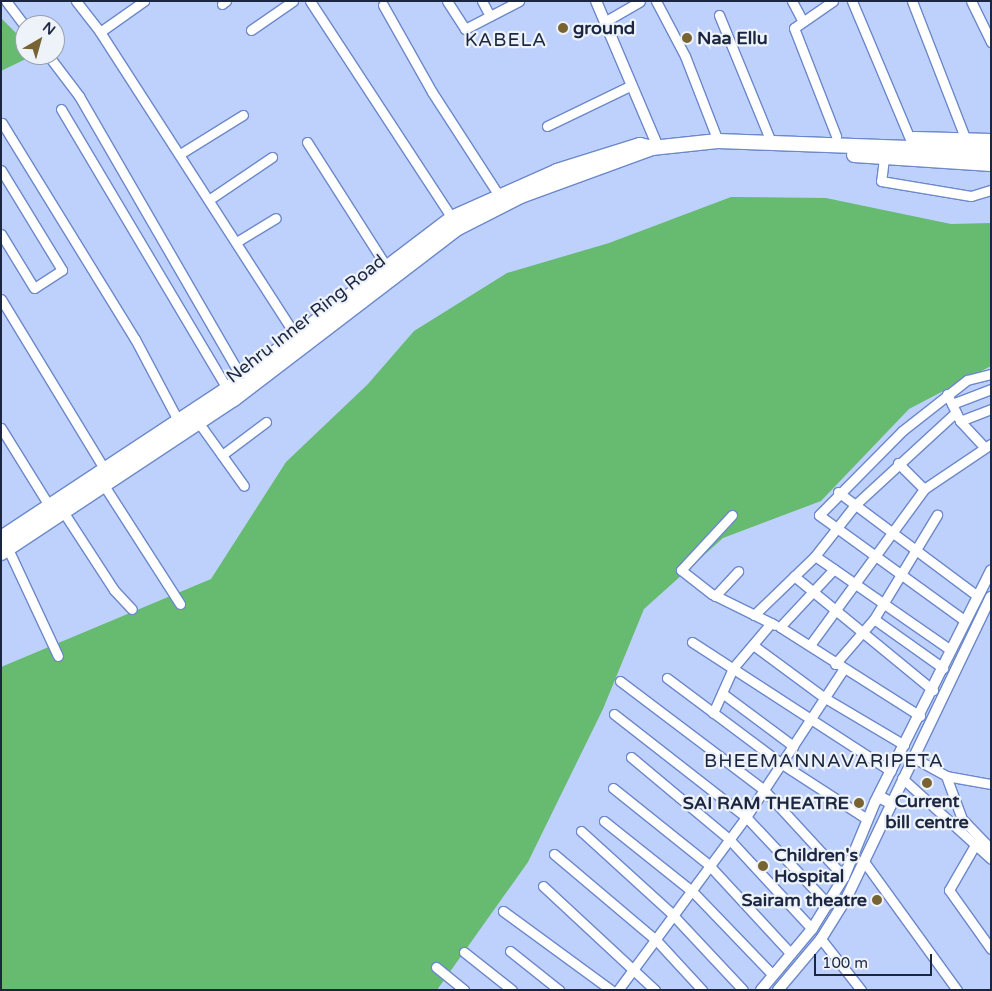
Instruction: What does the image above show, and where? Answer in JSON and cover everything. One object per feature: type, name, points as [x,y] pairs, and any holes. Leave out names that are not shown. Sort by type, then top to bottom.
[{"type":"main road","points":[[991,151],[835,141],[826,137],[817,145],[825,153],[991,164]]},
{"type":"main road","points":[[835,141],[910,139],[991,141]]},
{"type":"main road","name":"Nehru Inner Ring Road","points":[[4,547],[50,507],[106,472],[179,422],[195,418],[227,389],[386,266],[452,218],[498,194],[614,152],[640,145],[655,147],[718,141],[817,145]]},
{"type":"main road","name":"Nehru Inner Ring Road","points":[[4,547],[105,487],[195,418],[458,228],[500,205],[655,147]]},
{"type":"main road","points":[[878,796],[890,802]]},
{"type":"street","points":[[6,1],[17,15]]},
{"type":"street","points":[[76,1],[100,32],[238,241],[296,336]]},
{"type":"street","points":[[100,32],[144,1]]},
{"type":"street","points":[[251,30],[293,1]]},
{"type":"street","points":[[310,1],[452,218]]},
{"type":"street","points":[[447,1],[465,29],[519,1]]},
{"type":"street","points":[[482,1],[490,16]]},
{"type":"street","points":[[596,1],[632,85],[655,147]]},
{"type":"street","points":[[606,21],[640,1]]},
{"type":"street","points":[[656,1],[685,56],[718,141]]},
{"type":"street","points":[[792,1],[802,20]]},
{"type":"street","points":[[833,1],[802,20],[794,28],[800,51],[835,141]]},
{"type":"street","points":[[852,1],[910,139]]},
{"type":"street","points":[[912,1],[966,140]]},
{"type":"street","points":[[971,1],[991,42]]},
{"type":"street","points":[[383,5],[498,194]]},
{"type":"street","points":[[719,15],[772,144]]},
{"type":"street","points":[[56,65],[79,96],[242,378]]},
{"type":"street","points":[[547,126],[632,85]]},
{"type":"street","points":[[61,109],[227,389]]},
{"type":"street","points":[[180,154],[244,116]]},
{"type":"street","points":[[2,123],[135,338],[179,422]]},
{"type":"street","points":[[307,142],[386,266]]},
{"type":"street","points":[[210,199],[272,157]]},
{"type":"street","points":[[884,158],[881,181],[971,196],[991,190]]},
{"type":"street","points":[[1,170],[62,270],[34,288],[1,234]]},
{"type":"street","points":[[238,241],[276,218]]},
{"type":"street","points":[[1,300],[106,472]]},
{"type":"street","points":[[964,620],[836,532],[819,515],[838,492],[947,394],[967,380],[991,374]]},
{"type":"street","points":[[754,615],[815,556],[856,506],[954,408],[991,389]]},
{"type":"street","points":[[810,645],[840,610],[873,558],[924,489],[987,445],[960,421],[947,394]]},
{"type":"street","points":[[960,421],[991,409]]},
{"type":"street","points":[[195,418],[244,486]]},
{"type":"street","points":[[222,455],[266,422]]},
{"type":"street","points":[[1,428],[50,507]]},
{"type":"street","points":[[898,463],[924,489]]},
{"type":"street","points":[[105,487],[180,604]]},
{"type":"street","points":[[838,492],[976,595]]},
{"type":"street","points":[[64,513],[114,590],[132,609]]},
{"type":"street","points":[[732,515],[682,567],[683,573],[715,596],[776,625],[810,645],[843,670],[920,716]]},
{"type":"street","points":[[835,664],[862,629],[874,619],[913,549],[937,515]]},
{"type":"street","points":[[4,547],[58,656]]},
{"type":"street","points":[[815,556],[951,650]]},
{"type":"street","points":[[714,714],[733,668],[753,644],[815,590],[834,569]]},
{"type":"street","points":[[761,990],[812,929],[844,878],[867,819],[933,690],[976,595],[991,570]]},
{"type":"street","points":[[715,596],[738,572]]},
{"type":"street","points":[[794,576],[840,610],[933,690]]},
{"type":"street","points":[[778,990],[821,940],[865,863],[890,802],[914,758],[991,597]]},
{"type":"street","points":[[874,619],[943,668]]},
{"type":"street","points":[[692,642],[810,722],[891,771]]},
{"type":"street","points":[[753,644],[825,698],[904,745]]},
{"type":"street","points":[[618,990],[636,969],[693,892],[708,864],[746,817],[843,670]]},
{"type":"street","points":[[667,678],[782,764],[867,819]]},
{"type":"street","points":[[620,681],[764,790],[844,878]]},
{"type":"street","points":[[722,693],[793,746]]},
{"type":"street","points":[[614,714],[746,817],[828,904]]},
{"type":"street","points":[[631,757],[729,839],[812,929]]},
{"type":"street","points":[[914,758],[946,776],[991,784]]},
{"type":"street","points":[[946,776],[962,819],[991,849]]},
{"type":"street","points":[[902,778],[991,859]]},
{"type":"street","points":[[613,788],[708,864],[790,953]]},
{"type":"street","points":[[604,821],[693,892],[773,975]]},
{"type":"street","points":[[581,832],[675,917],[743,990]]},
{"type":"street","points":[[975,845],[949,890],[991,948]]},
{"type":"street","points":[[554,854],[657,941],[702,990]]},
{"type":"street","points":[[865,863],[957,990]]},
{"type":"street","points":[[543,886],[636,969],[655,990]]},
{"type":"street","points":[[503,910],[611,990]]},
{"type":"street","points":[[821,940],[861,990]]},
{"type":"street","points":[[510,951],[559,990]]},
{"type":"street","points":[[464,952],[512,990]]},
{"type":"street","points":[[436,967],[464,990]]},
{"type":"green space","points":[[1,18],[15,32],[15,64],[1,71]]},
{"type":"green space","points":[[731,197],[826,198],[951,224],[991,223],[991,366],[909,409],[821,501],[723,538],[644,609],[603,709],[528,862],[437,990],[1,990],[1,667],[211,579],[286,462],[368,384],[414,331],[507,273],[609,243]]},
{"type":"place","name":"ground","points":[[563,28]]},
{"type":"place","name":"Naa Ellu","points":[[687,38]]},
{"type":"place","name":"Current bill centre","points":[[927,783]]},
{"type":"place","name":"SAI RAM THEATRE","points":[[859,803]]},
{"type":"place","name":"Children's Hospital","points":[[763,866]]},
{"type":"place","name":"Sairam theatre","points":[[877,900]]},
{"type":"district","name":"KABELA","points":[[506,41]]},
{"type":"district","name":"BHEEMANNAVARIPETA","points":[[824,762]]}]
